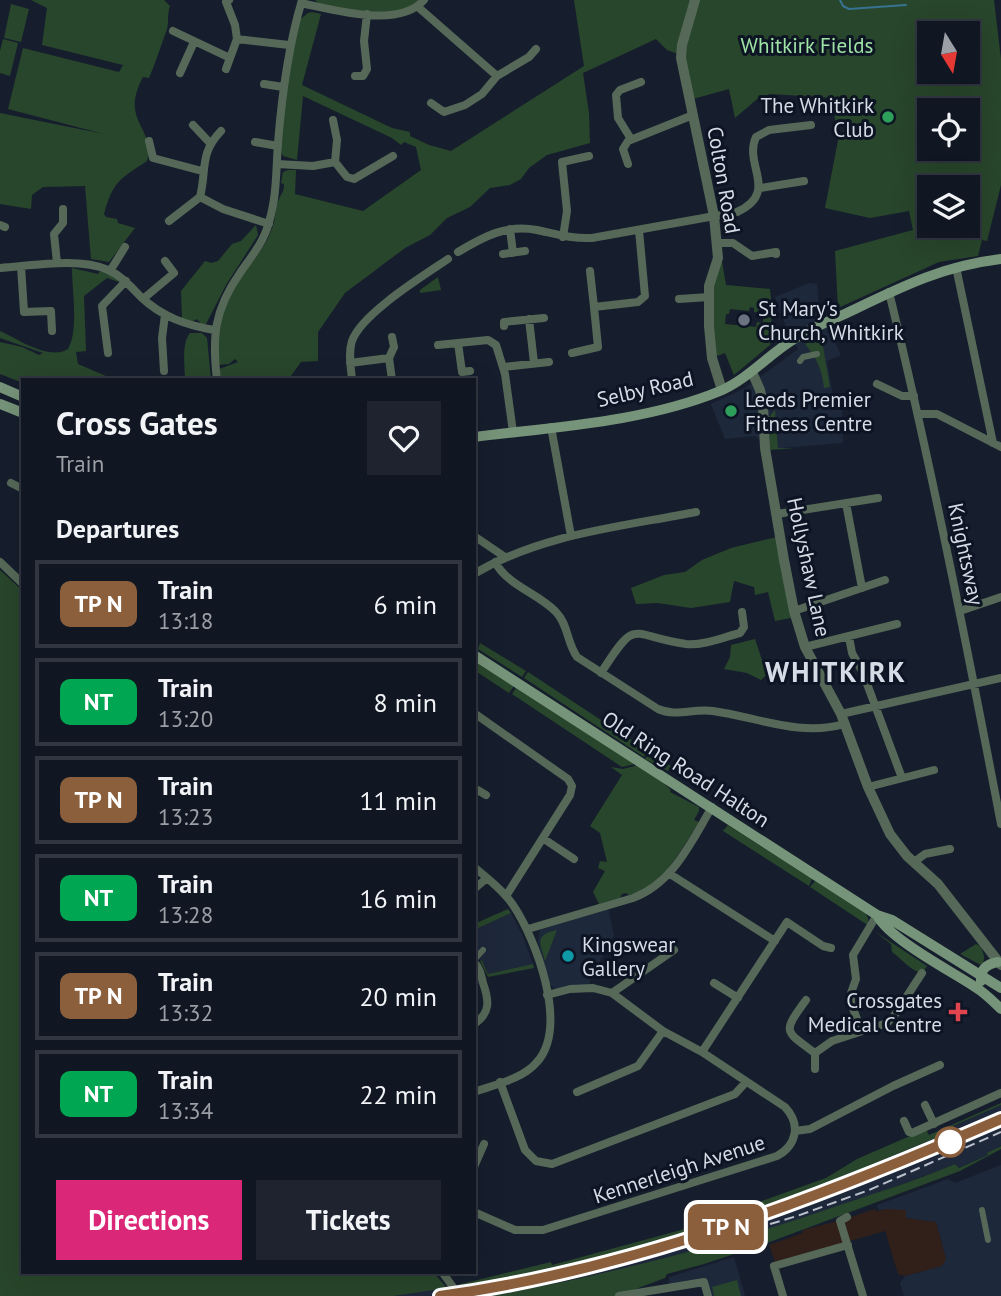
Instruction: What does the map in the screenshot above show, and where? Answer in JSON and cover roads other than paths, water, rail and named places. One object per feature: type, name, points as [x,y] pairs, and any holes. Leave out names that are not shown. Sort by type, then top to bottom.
[{"type":"main road","name":"Selby Road","points":[[476,437],[551,427],[694,401],[722,390],[752,372],[796,338],[921,277],[1001,259]]},
{"type":"main road","points":[[0,387],[21,396]]},
{"type":"main road","points":[[0,404],[21,412]]},
{"type":"main road","name":"Old Ring Road Halton","points":[[476,656],[877,915],[892,920],[979,979],[1001,988]]},
{"type":"main road","points":[[1000,962],[997,969],[979,979],[984,993],[1001,1009]]},
{"type":"street","name":"Colton Road","points":[[695,0],[681,58],[714,216],[718,258],[709,286],[709,297],[712,358],[722,390]]},
{"type":"street","points":[[226,1],[237,39],[226,69]]},
{"type":"street","points":[[217,378],[214,330],[224,298],[256,251],[269,224],[275,194],[283,87],[289,46],[302,1],[367,14],[396,16],[421,3],[497,76]]},
{"type":"street","points":[[355,76],[363,76],[367,69],[364,40],[367,14]]},
{"type":"street","points":[[173,31],[230,58]]},
{"type":"street","points":[[237,39],[289,46]]},
{"type":"street","points":[[180,73],[194,42]]},
{"type":"street","points":[[431,103],[444,111],[466,105],[482,94],[497,76],[529,57],[536,49]]},
{"type":"street","points":[[631,139],[618,118],[617,95],[621,90],[642,82]]},
{"type":"street","points":[[264,84],[283,87]]},
{"type":"street","points":[[628,164],[623,149],[625,143],[693,115]]},
{"type":"street","points":[[333,120],[337,140],[335,162],[347,177],[354,180],[393,156]]},
{"type":"street","points":[[193,125],[210,143]]},
{"type":"street","points":[[458,252],[482,237],[510,229],[535,230],[563,237],[592,238],[743,209],[760,188],[752,134],[811,125]]},
{"type":"street","points":[[169,220],[200,197],[202,171],[210,143],[221,131]]},
{"type":"street","points":[[149,141],[153,158],[202,171]]},
{"type":"street","points":[[255,142],[278,146]]},
{"type":"street","points":[[563,237],[567,211],[562,162],[589,156]]},
{"type":"street","points":[[277,164],[318,166],[335,162]]},
{"type":"street","points":[[760,188],[804,181]]},
{"type":"street","points":[[793,183],[795,194]]},
{"type":"street","points":[[200,197],[223,209],[269,224]]},
{"type":"street","points":[[57,262],[54,234],[63,223],[62,209]]},
{"type":"street","points":[[510,229],[513,253]]},
{"type":"street","points":[[594,307],[638,302],[645,296],[639,230]]},
{"type":"street","points":[[717,243],[733,243],[752,256],[776,254]]},
{"type":"street","points":[[110,271],[125,247]]},
{"type":"street","points":[[503,254],[525,251]]},
{"type":"street","points":[[352,378],[351,344],[360,326],[401,292],[448,259]]},
{"type":"street","points":[[143,299],[174,273],[164,261]]},
{"type":"street","points":[[0,268],[57,262],[100,267],[126,281],[165,316],[189,326],[214,330]]},
{"type":"street","points":[[21,266],[24,312],[51,311],[52,331]]},
{"type":"street","points":[[956,267],[997,445]]},
{"type":"street","points":[[572,353],[598,347],[590,271]]},
{"type":"street","points":[[108,353],[102,306],[126,281]]},
{"type":"street","name":"Knightsway","points":[[889,292],[919,414],[1001,824]]},
{"type":"street","points":[[679,299],[709,297]]},
{"type":"street","points":[[164,371],[162,338],[165,316]]},
{"type":"street","points":[[504,326],[504,322],[544,317]]},
{"type":"street","points":[[529,319],[534,363]]},
{"type":"street","points":[[392,337],[394,347],[389,358],[392,378]]},
{"type":"street","points":[[439,345],[491,340],[498,348],[504,367],[513,432]]},
{"type":"street","points":[[458,343],[462,372],[470,372]]},
{"type":"street","points":[[800,361],[803,357],[817,354]]},
{"type":"street","points":[[350,363],[389,358]]},
{"type":"street","points":[[504,367],[549,362]]},
{"type":"street","name":"Hollyshaw Lane","points":[[752,372],[762,399],[765,448],[794,611],[805,647],[842,719],[868,787],[890,834],[938,884],[1000,962]]},
{"type":"street","points":[[877,384],[902,397],[914,396]]},
{"type":"street","points":[[919,414],[937,414],[997,445]]},
{"type":"street","points":[[551,427],[571,536]]},
{"type":"street","points":[[11,483],[21,488]]},
{"type":"street","points":[[778,514],[878,498]]},
{"type":"street","points":[[846,503],[862,588]]},
{"type":"street","points":[[476,573],[533,546],[696,512]]},
{"type":"street","points":[[476,537],[505,557]]},
{"type":"street","points":[[0,562],[21,582]]},
{"type":"street","points":[[495,562],[507,577],[554,610],[564,624],[574,653],[658,709],[668,712],[709,710],[768,723],[817,728],[876,707],[1001,678]]},
{"type":"street","points":[[794,611],[885,580]]},
{"type":"street","points":[[960,611],[1001,597]]},
{"type":"street","points":[[601,673],[621,642],[628,636],[643,633],[686,644],[700,643],[740,633],[744,627],[742,612]]},
{"type":"street","points":[[805,647],[897,624]]},
{"type":"street","points":[[849,637],[852,653],[876,707],[902,778]]},
{"type":"street","points":[[476,714],[570,782],[570,795],[506,896]]},
{"type":"street","points":[[868,787],[934,770]]},
{"type":"street","points":[[476,789],[486,795]]},
{"type":"street","points":[[528,929],[640,896],[670,874],[712,807]]},
{"type":"street","points":[[544,839],[574,859]]},
{"type":"street","points":[[914,862],[925,854],[950,849]]},
{"type":"street","points":[[476,869],[506,896],[528,929],[542,967],[549,1025],[545,1051],[528,1070],[476,1091]]},
{"type":"street","points":[[670,874],[775,941]]},
{"type":"street","points":[[476,886],[487,878]]},
{"type":"street","points":[[861,1030],[851,1003],[856,979],[852,955],[877,915]]},
{"type":"street","points":[[702,1052],[787,922],[823,946],[831,948]]},
{"type":"street","points":[[476,959],[483,950]]},
{"type":"street","points":[[612,993],[674,950]]},
{"type":"street","points":[[476,963],[488,996],[488,1007],[476,1022]]},
{"type":"street","points":[[816,1069],[815,1053],[827,1044],[887,1023],[922,973]]},
{"type":"street","points":[[714,983],[738,998]]},
{"type":"street","points":[[547,995],[570,989],[593,988],[612,993],[663,1031],[702,1052],[785,1107],[794,1120],[795,1131],[810,1129],[940,1065]]},
{"type":"street","points":[[806,1000],[788,1029],[791,1035],[815,1053]]},
{"type":"street","points":[[577,1092],[638,1066],[663,1031]]},
{"type":"street","points":[[500,1082],[525,1150],[536,1161],[552,1164],[735,1094],[746,1082]]},
{"type":"street","points":[[904,1121],[910,1133],[1001,1093]]},
{"type":"street","points":[[925,1105],[934,1124]]},
{"type":"street","name":"Kennerleigh Avenue","points":[[476,1213],[515,1230],[543,1230],[777,1156],[790,1146],[795,1131]]},
{"type":"street","points":[[476,1162],[484,1144]]},
{"type":"street","points":[[982,1210],[988,1240]]},
{"type":"street","points":[[847,1217],[840,1221],[863,1296]]},
{"type":"street","points":[[986,1229],[995,1227]]},
{"type":"street","points":[[783,1296],[774,1266],[848,1245]]},
{"type":"street","points":[[443,1274],[453,1287]]},
{"type":"street","points":[[619,1296],[704,1282],[708,1296]]},
{"type":"waterway","points":[[840,0],[843,6],[849,9],[906,5]]},
{"type":"railway","points":[[441,1296],[585,1268],[727,1227],[865,1176],[1001,1119]]},
{"type":"railway","points":[[727,1237],[869,1190],[1001,1132]]},
{"type":"train","points":[[440,1296],[587,1269],[692,1238],[901,1163],[1001,1119]]},
{"type":"place","name":"The Whitkirk Club","points":[[888,117]]},
{"type":"place","name":"St Mary's Church, Whitkirk","points":[[744,320]]},
{"type":"place","name":"Leeds Premier Fitness Centre","points":[[731,411]]},
{"type":"place","name":"Kingswear Gallery","points":[[568,956]]},
{"type":"place","name":"Crossgates Medical Centre","points":[[958,1012]]},
{"type":"district","name":"WHITKIRK","points":[[836,671]]},
{"type":"park label","name":"Whitkirk Fields","points":[[807,45]]}]
